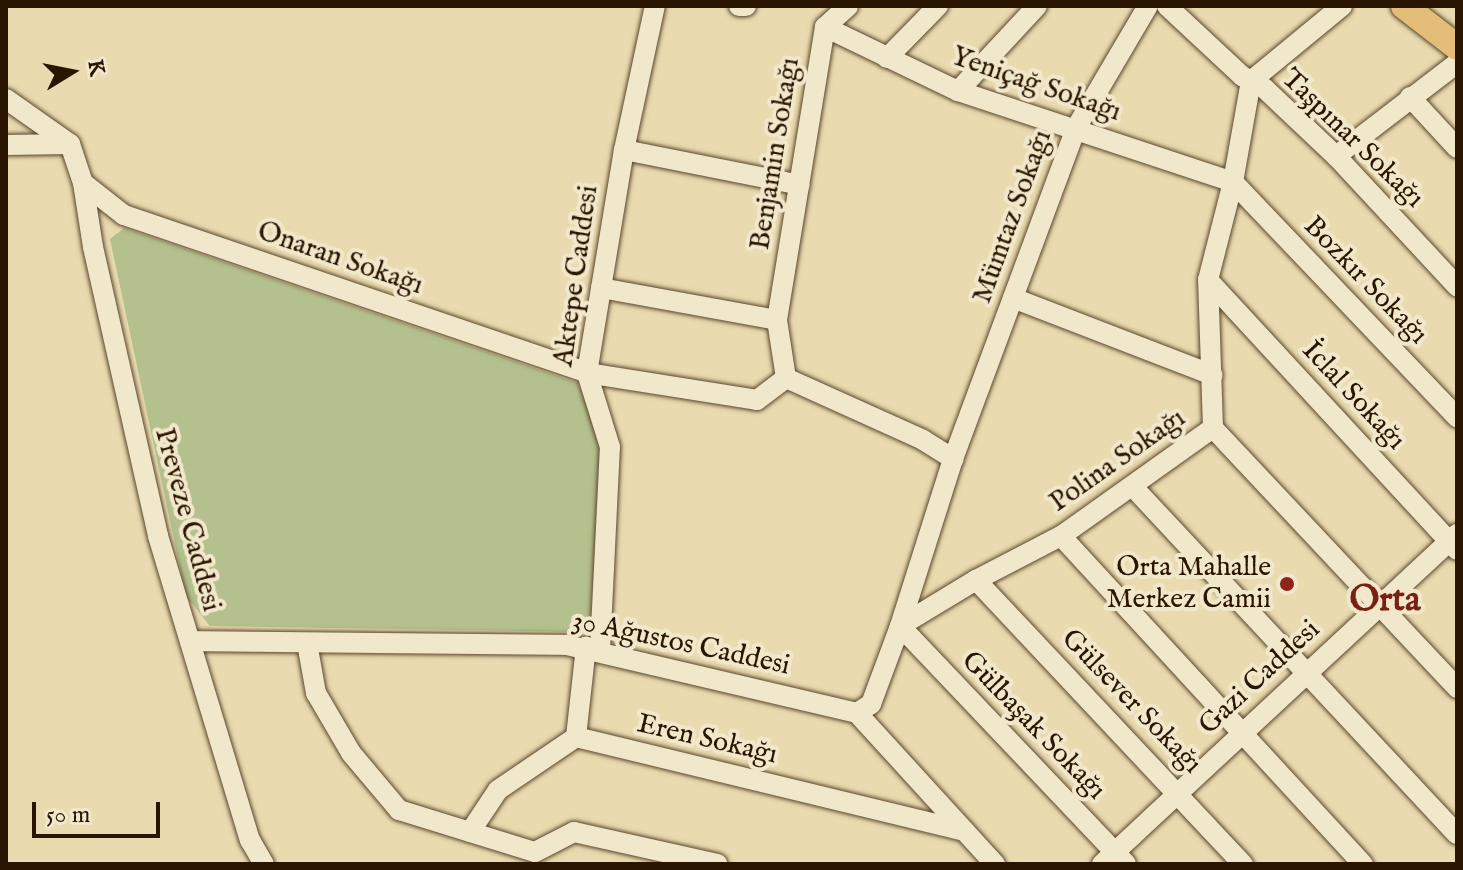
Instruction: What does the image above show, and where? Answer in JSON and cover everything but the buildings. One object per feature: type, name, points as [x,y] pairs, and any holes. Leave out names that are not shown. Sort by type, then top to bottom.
[{"type":"main road","points":[[1404,6],[1457,47]]},
{"type":"street","name":"Aktepe Caddesi","points":[[576,737],[593,648],[610,447],[587,373],[624,150],[655,6]]},
{"type":"street","points":[[739,6],[746,6]]},
{"type":"street","name":"Benjamin Sokağı","points":[[786,378],[777,320],[825,27],[848,6]]},
{"type":"street","points":[[887,58],[938,6]]},
{"type":"street","points":[[958,91],[1037,6]]},
{"type":"street","name":"Mümtaz Sokağı","points":[[900,626],[953,459],[1076,128],[1148,6]]},
{"type":"street","name":"Taşpınar Sokağı","points":[[1167,6],[1251,81],[1264,88],[1336,156],[1457,286]]},
{"type":"street","points":[[1251,81],[1342,6]]},
{"type":"street","name":"Yeniçağ Sokağı","points":[[825,27],[958,91],[1233,182]]},
{"type":"street","points":[[1336,156],[1457,63]]},
{"type":"street","name":"Polina Sokağı","points":[[900,626],[976,580],[1061,536],[1134,488],[1213,428],[1208,280],[1233,182],[1251,81]]},
{"type":"street","points":[[1410,97],[1457,148]]},
{"type":"street","points":[[6,99],[70,144]]},
{"type":"street","points":[[6,145],[70,144]]},
{"type":"street","name":"Preveze Caddesi","points":[[70,144],[83,183],[93,247],[158,536],[250,840],[264,864]]},
{"type":"street","points":[[624,150],[800,185]]},
{"type":"street","name":"Bozkır Sokağı","points":[[1233,182],[1457,417]]},
{"type":"street","name":"Onaran Sokağı","points":[[83,183],[124,215],[587,373],[757,400],[786,378]]},
{"type":"street","name":"İclal Sokağı","points":[[1208,280],[1454,541]]},
{"type":"street","points":[[601,288],[777,320]]},
{"type":"street","points":[[1013,298],[1213,375]]},
{"type":"street","points":[[786,378],[923,440],[953,459]]},
{"type":"street","points":[[1213,428],[1457,688]]},
{"type":"street","points":[[1134,488],[1457,834]]},
{"type":"street","points":[[1061,536],[1363,864]]},
{"type":"street","name":"Gazi Caddesi","points":[[1114,860],[1242,733],[1454,541]]},
{"type":"street","name":"Gülsever Sokağı","points":[[976,580],[1243,864]]},
{"type":"street","points":[[900,626],[871,704],[857,713],[995,864]]},
{"type":"street","name":"Gülbaşak Sokağı","points":[[900,626],[1114,860]]},
{"type":"street","name":"30 Ağustos Caddesi","points":[[190,641],[593,648],[857,713]]},
{"type":"street","points":[[307,643],[316,693],[351,753],[399,810],[470,832],[533,860],[574,832],[717,864]]},
{"type":"street","points":[[470,832],[498,790],[576,737]]},
{"type":"street","name":"Eren Sokağı","points":[[576,737],[966,832]]},
{"type":"green space","points":[[124,228],[578,383],[603,448],[590,624],[581,632],[210,626],[186,596],[110,239]]},
{"type":"place","name":"Orta Mahalle Merkez Camii","points":[[1287,584]]},
{"type":"district","name":"Orta","points":[[1385,601]]}]
